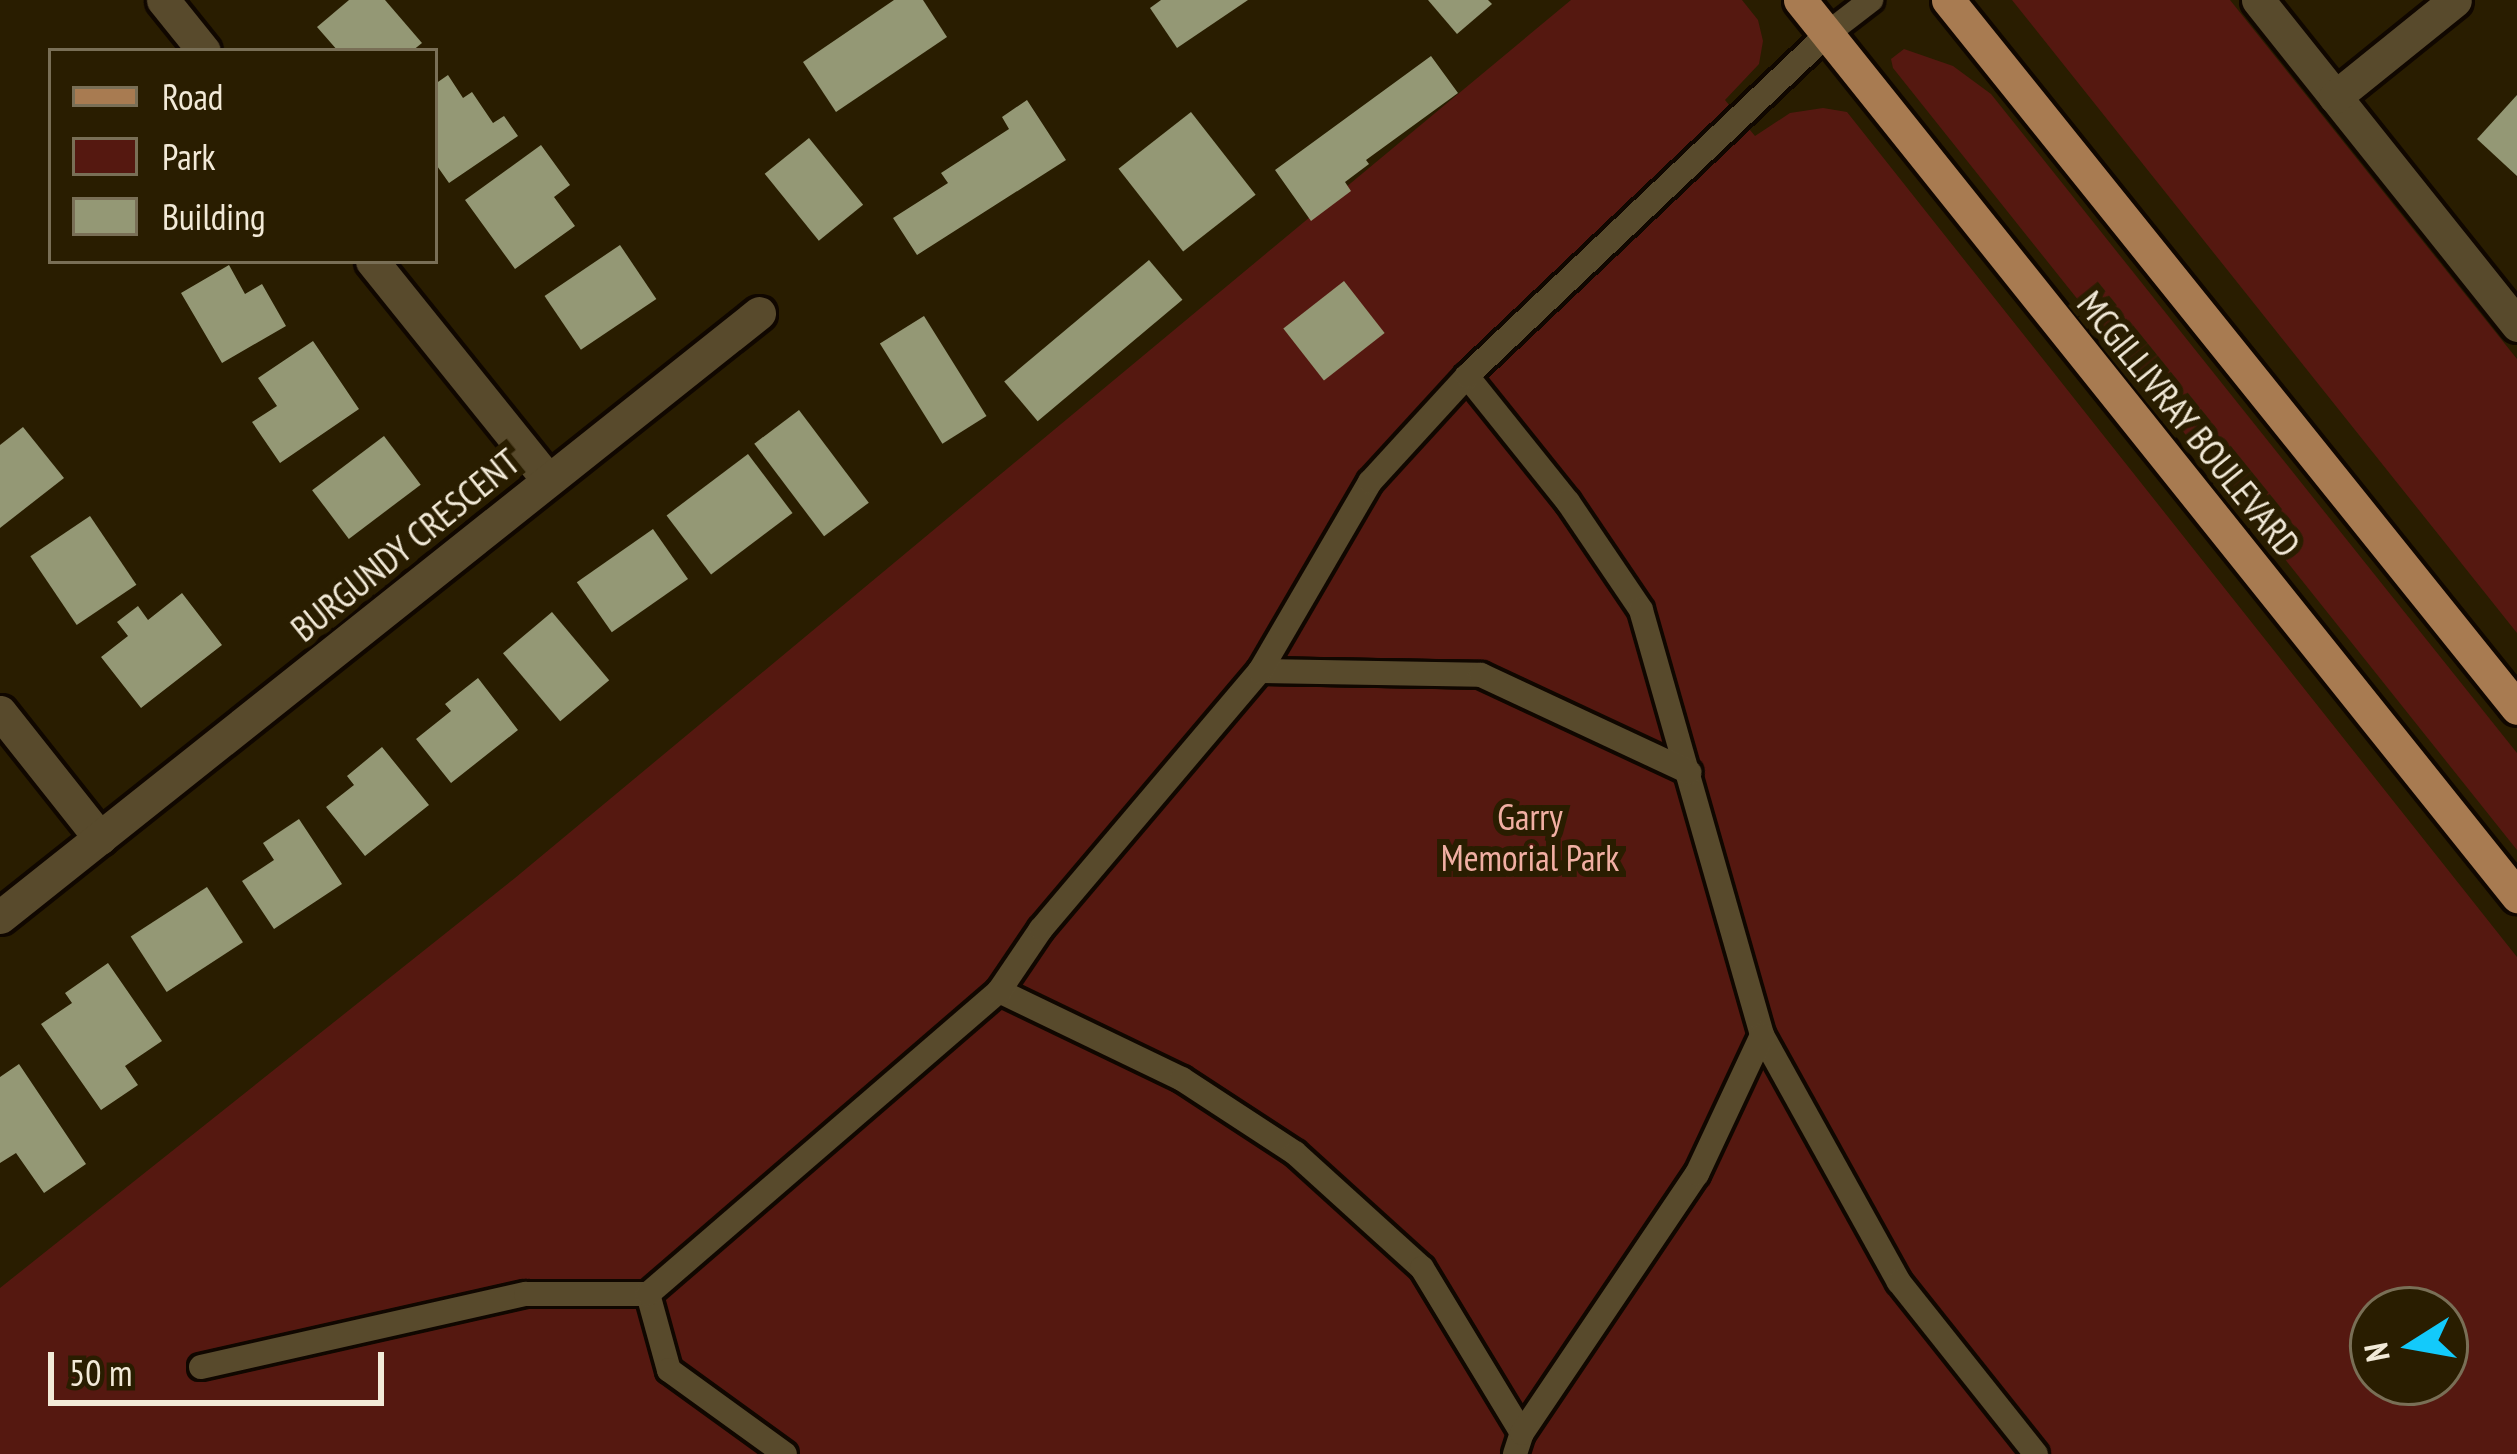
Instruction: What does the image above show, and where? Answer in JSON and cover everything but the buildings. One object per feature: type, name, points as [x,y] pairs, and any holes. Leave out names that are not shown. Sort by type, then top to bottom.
[{"type":"main road","name":"MCGILLIVRAY BOULEVARD","points":[[1800,0],[2517,896]]},
{"type":"main road","points":[[1948,0],[2517,708]]},
{"type":"street","points":[[163,0],[202,48]]},
{"type":"street","points":[[2258,0],[2514,316]]},
{"type":"street","points":[[2335,97],[2455,0]]},
{"type":"street","points":[[374,264],[548,481]]},
{"type":"street","name":"BURGUNDY CRESCENT","points":[[0,917],[759,313]]},
{"type":"street","points":[[0,712],[100,838]]},
{"type":"lane","points":[[201,1367],[526,1294],[648,1294],[999,991],[1041,929],[1260,670],[1370,482],[1467,376],[1827,34],[1870,0]]},
{"type":"lane","points":[[1467,376],[1568,502],[1640,610],[1762,1035],[1899,1282],[2036,1454]]},
{"type":"lane","points":[[1260,670],[1481,675],[1689,772]]},
{"type":"lane","points":[[999,991],[1182,1079],[1295,1154],[1422,1268],[1518,1444],[1697,1174],[1762,1035]]},
{"type":"lane","points":[[648,1294],[669,1370],[784,1454]]},
{"type":"green space","name":"Garry Memorial Park","points":[[1571,0],[1742,0],[1758,20],[1763,41],[1759,64],[1725,100],[1755,136],[1790,113],[1823,108],[1847,112],[2517,957],[2517,1454],[0,1454],[0,1288],[515,878]]},
{"type":"green space","points":[[2012,0],[2230,0],[2517,359],[2517,633]]},
{"type":"green space","points":[[1904,49],[1953,66],[1991,94],[2517,753],[2517,850],[1893,68],[1891,59]]}]
